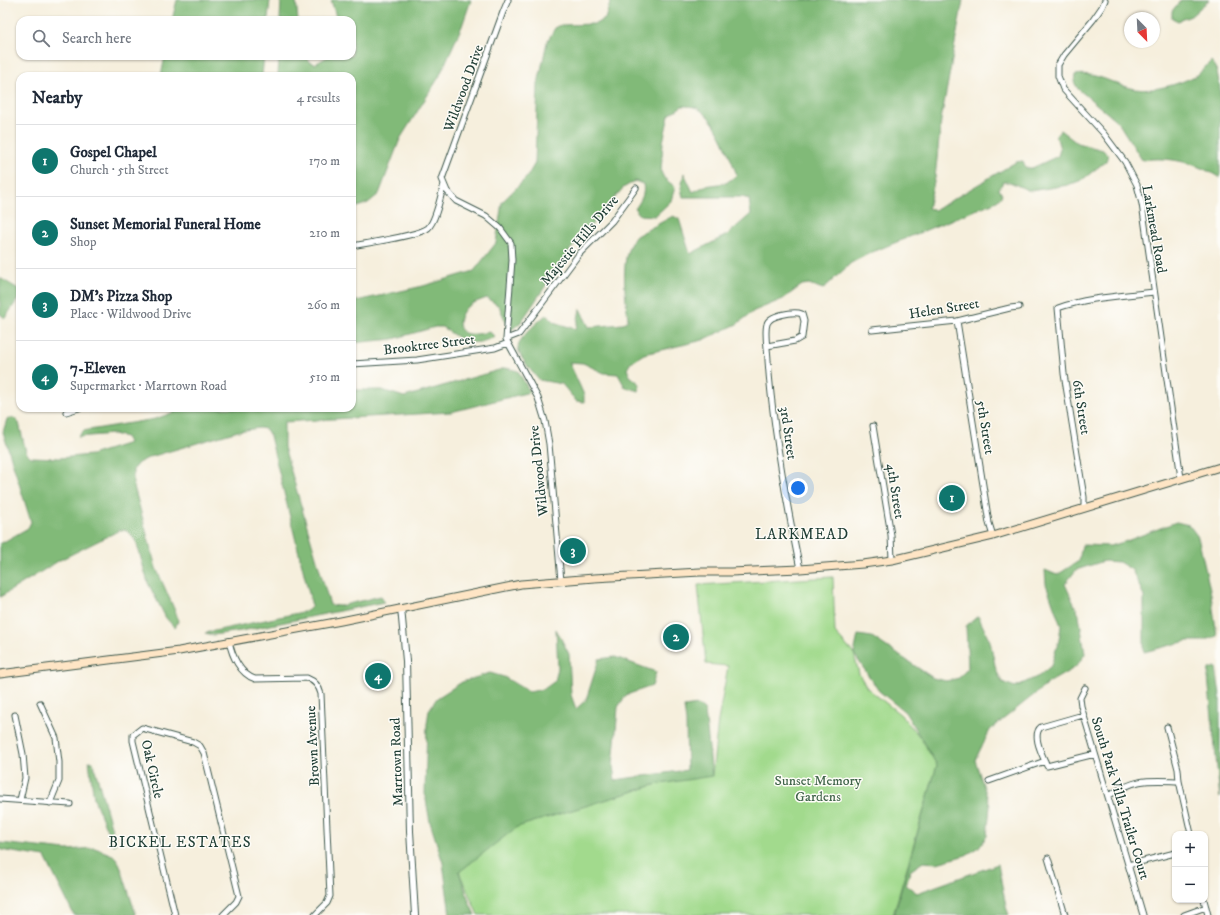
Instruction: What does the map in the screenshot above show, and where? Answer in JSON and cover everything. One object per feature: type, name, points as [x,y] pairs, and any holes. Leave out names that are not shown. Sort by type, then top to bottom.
[{"type":"main road","points":[[0,674],[179,651],[521,584],[691,573],[800,570],[892,560],[993,536],[1220,467]]},
{"type":"street","name":"Wildwood Drive","points":[[356,245],[418,233],[429,227],[434,218],[444,184],[442,179],[508,0]]},
{"type":"street","name":"Larkmead Road","points":[[1105,0],[1093,20],[1058,64],[1058,76],[1063,89],[1104,134],[1125,162],[1137,185],[1142,204],[1181,478]]},
{"type":"street","points":[[444,184],[447,191],[456,201],[486,216],[500,228],[510,243],[512,260],[507,341]]},
{"type":"street","name":"Majestic Hills Drive","points":[[507,341],[519,334],[579,254],[612,221],[636,188]]},
{"type":"street","name":"6th Street","points":[[1084,508],[1064,374],[1058,308],[1086,300],[1154,292]]},
{"type":"street","name":"Helen Street","points":[[872,330],[957,321],[1019,307]]},
{"type":"street","name":"3rd Street","points":[[767,346],[795,341],[802,337],[804,321],[802,314],[798,312],[774,317],[768,320],[766,325],[767,346],[776,438],[800,570]]},
{"type":"street","name":"5th Street","points":[[957,321],[989,523],[993,536]]},
{"type":"street","name":"Wildwood Drive","points":[[507,341],[538,398],[546,421],[561,581]]},
{"type":"street","name":"Brooktree Street","points":[[356,364],[417,360],[495,348],[507,341]]},
{"type":"street","name":"4th Street","points":[[873,426],[891,535],[892,560]]},
{"type":"street","name":"Marrtown Road","points":[[401,608],[406,661],[410,831],[416,915]]},
{"type":"street","name":"Brown Avenue","points":[[228,641],[235,660],[250,677],[255,679],[307,678],[313,681],[319,688],[322,701],[330,896],[327,903],[315,915]]},
{"type":"street","name":"South Park Villa Trailer Court","points":[[1085,688],[1080,698],[1083,715],[1096,754],[1143,915]]},
{"type":"street","points":[[40,703],[56,738],[59,762],[59,781],[50,803]]},
{"type":"street","points":[[15,715],[23,754],[25,778],[20,800]]},
{"type":"street","points":[[1083,715],[1041,727],[1036,733],[1039,744],[1047,766],[1096,754]]},
{"type":"street","points":[[1167,727],[1178,769],[1179,781],[1190,831]]},
{"type":"street","name":"Oak Circle","points":[[175,915],[133,741],[133,735],[142,728],[193,742],[200,746],[204,753],[239,896],[236,902],[223,915]]},
{"type":"street","points":[[989,781],[1045,761]]},
{"type":"street","points":[[1108,796],[1137,781],[1179,781]]},
{"type":"street","points":[[0,799],[70,804]]},
{"type":"street","points":[[1128,865],[1172,854]]},
{"type":"street","points":[[1048,858],[1065,915]]},
{"type":"street","points":[[1205,903],[1208,915]]},
{"type":"street","points":[[1184,915],[1206,907]]},
{"type":"green space","points":[[177,0],[270,0],[268,16],[173,16]]},
{"type":"green space","points":[[281,0],[296,0],[298,16],[280,16]]},
{"type":"green space","points":[[331,0],[471,0],[462,26],[439,77],[400,139],[379,194],[368,203],[356,208],[356,72],[278,72],[279,60],[308,60],[309,62],[315,64],[322,60],[356,60],[356,16],[336,16]]},
{"type":"green space","points":[[611,0],[963,0],[941,120],[935,178],[928,208],[935,210],[1016,162],[1023,161],[1026,168],[1032,168],[1058,156],[1060,149],[1056,135],[1060,130],[1077,143],[1103,150],[1108,155],[1106,161],[1082,180],[1068,185],[1030,191],[1010,182],[1003,182],[999,189],[1002,195],[997,201],[870,253],[851,263],[823,289],[809,284],[802,285],[783,299],[754,311],[737,324],[703,340],[644,354],[631,362],[627,369],[630,376],[640,384],[639,391],[625,387],[618,374],[604,373],[583,363],[569,362],[584,395],[584,402],[576,401],[562,384],[539,380],[524,360],[518,348],[521,339],[529,330],[546,315],[556,323],[576,329],[580,309],[589,327],[623,324],[628,320],[624,276],[625,265],[630,244],[636,236],[673,216],[679,219],[690,254],[727,235],[751,214],[749,199],[742,197],[683,197],[681,188],[684,173],[693,192],[705,186],[726,183],[737,175],[722,138],[711,120],[697,108],[692,106],[682,106],[669,115],[663,142],[661,172],[664,178],[675,187],[671,201],[655,216],[640,215],[635,209],[643,194],[643,184],[635,181],[623,188],[570,250],[521,322],[510,331],[499,306],[487,298],[467,307],[464,310],[459,322],[461,330],[468,334],[490,332],[495,337],[481,342],[466,343],[442,327],[435,327],[393,339],[356,343],[356,301],[423,286],[474,271],[496,243],[502,202],[527,177],[535,163],[538,84],[547,42],[555,28],[561,25],[595,24],[605,19]]},
{"type":"green space","points":[[1181,0],[1209,0],[1191,16],[1178,21],[1172,18],[1172,11]]},
{"type":"green space","points":[[164,60],[264,60],[262,72],[162,72]]},
{"type":"green space","points":[[1211,61],[1216,67],[1220,88],[1220,178],[1202,168],[1183,162],[1163,159],[1142,160],[1118,122],[1078,89],[1074,82],[1075,75],[1083,74],[1098,77],[1135,89],[1142,90],[1158,88],[1182,82],[1195,76]]},
{"type":"green space","points":[[0,278],[16,288],[16,302],[5,318],[0,314]]},
{"type":"green space","points":[[506,368],[518,371],[530,392],[451,412],[284,422],[284,447],[330,605],[340,606],[381,596],[384,602],[241,631],[213,635],[205,633],[307,611],[312,606],[270,436],[266,429],[259,428],[238,431],[150,457],[138,463],[133,469],[133,483],[156,568],[176,613],[178,621],[175,628],[166,618],[148,583],[136,541],[127,530],[120,530],[60,560],[0,597],[0,544],[28,528],[31,522],[3,432],[7,419],[14,418],[19,423],[26,452],[31,457],[60,458],[91,455],[129,443],[126,437],[113,434],[78,437],[83,431],[155,419],[175,412],[356,412],[356,390],[382,390],[404,397]]},
{"type":"green space","points":[[1176,522],[1189,525],[1198,537],[1211,594],[1217,636],[1203,641],[1187,641],[1144,652],[1144,596],[1132,570],[1119,562],[1104,561],[1076,570],[1065,584],[1079,615],[1085,654],[1076,667],[1050,682],[990,730],[975,760],[990,806],[987,836],[978,848],[966,855],[937,863],[923,862],[910,871],[906,885],[917,893],[998,864],[1006,907],[1009,915],[894,915],[937,765],[905,712],[879,691],[854,654],[858,635],[872,637],[933,678],[946,681],[959,678],[968,668],[966,626],[978,616],[990,641],[996,670],[1002,682],[1015,687],[1039,676],[1051,666],[1059,640],[1061,626],[1046,584],[1045,570],[1057,575],[1079,561],[1082,545],[1110,546]]},
{"type":"green space","name":"Sunset Memory Gardens","points":[[833,577],[835,633],[854,654],[859,674],[867,688],[901,715],[920,737],[937,765],[893,915],[478,915],[459,872],[516,827],[654,785],[712,775],[718,721],[728,666],[706,664],[698,585]]},
{"type":"green space","points":[[556,629],[569,654],[571,695],[576,709],[586,700],[599,659],[615,657],[656,672],[652,686],[626,695],[618,707],[613,766],[615,780],[687,770],[686,722],[684,707],[698,705],[705,711],[712,776],[654,785],[517,827],[459,872],[475,915],[450,915],[443,863],[430,822],[425,794],[427,724],[429,710],[437,698],[462,682],[490,673],[504,677],[529,692],[544,689],[555,681],[558,668]]},
{"type":"green space","points":[[1216,667],[1220,696],[1220,798],[1208,677],[1209,669]]},
{"type":"green space","points":[[89,761],[93,762],[116,844],[113,845],[94,799]]},
{"type":"green space","points":[[0,843],[67,850],[95,848],[115,856],[120,865],[136,915],[74,915],[45,857],[6,851],[0,849]]},
{"type":"place","name":"Gospel Chapel","points":[[952,498]]},
{"type":"place","name":"DM's Pizza Shop","points":[[573,551]]},
{"type":"place","name":"Sunset Memorial Funeral Home","points":[[676,637]]},
{"type":"place","name":"7-Eleven","points":[[378,676]]},
{"type":"district","name":"LARKMEAD","points":[[802,534]]},
{"type":"district","name":"BICKEL ESTATES","points":[[180,842]]}]
